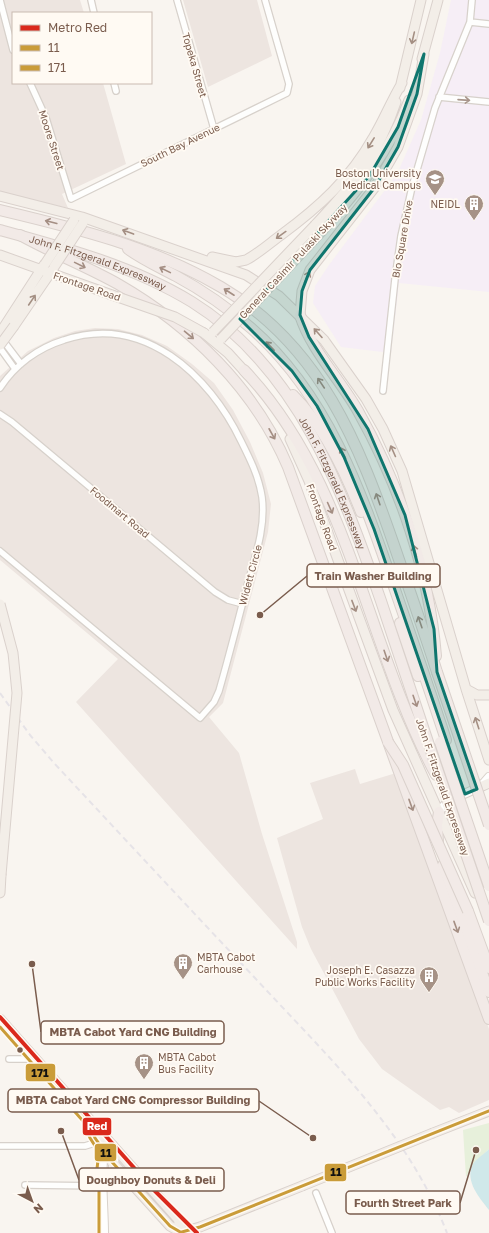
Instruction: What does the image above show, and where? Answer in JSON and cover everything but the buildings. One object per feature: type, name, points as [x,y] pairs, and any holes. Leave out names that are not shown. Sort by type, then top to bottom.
[{"type":"highway","points":[[0,210],[54,223],[115,241],[180,266],[231,293],[276,329],[314,372],[344,421],[368,473],[489,825]]},
{"type":"highway","points":[[0,230],[20,235],[127,290],[173,322],[210,354],[242,388],[268,426],[286,462],[489,1019]]},
{"type":"highway","name":"John F. Fitzgerald Expressway","points":[[20,235],[109,263],[168,288],[193,303],[224,325],[270,372],[310,429],[336,481],[362,546],[426,748],[445,790],[489,922]]},
{"type":"highway","points":[[115,241],[146,262],[176,276],[197,289],[244,322],[275,351],[306,390],[338,444],[360,492],[443,741],[489,886]]},
{"type":"highway","points":[[300,315],[309,337],[337,377],[362,419],[381,455],[397,493],[412,540],[434,629],[437,672]]},
{"type":"highway","points":[[244,370],[271,400],[303,449],[342,536],[400,697],[426,748]]},
{"type":"highway","points":[[270,372],[309,413],[330,447],[348,483],[372,543],[489,865]]},
{"type":"highway","points":[[388,742],[402,765],[468,911],[489,968]]},
{"type":"highway","points":[[439,812],[438,837],[442,860],[489,992]]},
{"type":"main road","name":"General Casimir Pulaski Skyway","points":[[213,337],[348,190],[369,162],[387,128],[402,84],[421,0]]},
{"type":"main road","name":"General Casimir Pulaski Skyway","points":[[213,337],[322,231],[364,184],[385,152],[405,112],[424,54],[438,0]]},
{"type":"main road","points":[[300,315],[302,291],[310,270],[375,187],[398,147],[417,94],[424,54]]},
{"type":"main road","points":[[172,249],[236,262],[251,257],[311,213],[344,180],[371,142],[390,103],[402,84]]},
{"type":"main road","points":[[0,196],[80,219],[224,266],[252,278],[275,292],[324,340],[353,379],[379,421],[393,451],[414,508],[466,689],[489,760]]},
{"type":"main road","points":[[0,345],[11,324],[80,219]]},
{"type":"main road","name":"Frontage Road","points":[[0,255],[48,269],[112,295],[175,317],[213,337],[244,370],[277,415],[300,457],[385,690],[489,922]]},
{"type":"main road","points":[[0,333],[11,324]]},
{"type":"main road","points":[[0,604],[13,653],[17,693],[0,893]]},
{"type":"main road","points":[[466,689],[476,696],[489,695]]},
{"type":"main road","points":[[478,788],[489,777]]},
{"type":"main road","points":[[439,812],[449,802],[489,783]]},
{"type":"main road","points":[[1,1020],[34,1059],[178,1219],[182,1233]]},
{"type":"main road","points":[[87,1118],[98,1142],[114,1164],[170,1226],[182,1233],[489,1111]]},
{"type":"main road","points":[[104,1186],[110,1176],[114,1164],[113,1145]]},
{"type":"main road","points":[[104,1151],[102,1172],[104,1186],[104,1233]]},
{"type":"street","points":[[0,0],[12,46]]},
{"type":"street","points":[[91,0],[94,12]]},
{"type":"street","name":"Topeka Street","points":[[177,0],[214,129]]},
{"type":"street","name":"South Bay Avenue","points":[[71,198],[284,95],[288,90],[289,84],[265,0]]},
{"type":"street","name":"Bio Square Drive","points":[[383,391],[401,236],[420,158],[439,97],[470,22],[472,0]]},
{"type":"street","points":[[470,22],[489,24]]},
{"type":"street","name":"Moore Street","points":[[30,84],[46,118],[71,198]]},
{"type":"street","points":[[114,84],[116,91]]},
{"type":"street","points":[[439,97],[489,102]]},
{"type":"street","name":"Widett Circle","points":[[0,388],[21,364],[44,348],[68,338],[98,333],[119,335],[148,344],[169,354],[189,369],[208,388],[228,415],[250,459],[260,484],[262,499],[262,526],[243,604],[218,695],[200,718],[0,551]]},
{"type":"street","points":[[0,336],[21,364]]},
{"type":"street","points":[[0,348],[16,369]]},
{"type":"street","name":"Foodmart Road","points":[[0,414],[12,422],[215,592],[228,600],[243,604]]},
{"type":"street","points":[[9,1059],[34,1059]]},
{"type":"street","points":[[0,1146],[85,1146],[98,1142]]},
{"type":"street","points":[[25,1185],[104,1186]]},
{"type":"street","points":[[316,1193],[332,1233]]},
{"type":"highlighted area","points":[[424,54],[417,94],[398,147],[375,187],[310,270],[302,291],[300,315],[309,337],[368,429],[405,515],[434,629],[437,672],[477,789],[465,794],[374,529],[344,457],[317,406],[292,371],[240,319],[370,175],[398,127]]},
{"type":"shaded area","points":[[0,0],[80,0],[84,12],[12,12],[12,84],[103,84],[126,164],[62,194],[68,208],[0,192]]},
{"type":"shaded area","points":[[183,0],[257,0],[272,56],[208,87]]},
{"type":"shaded area","name":"Boston University Medical Campus","points":[[451,0],[489,0],[489,292],[399,283],[391,353],[341,347],[313,303],[315,286],[397,174],[421,120],[440,53]]},
{"type":"shaded area","points":[[95,328],[118,329],[142,335],[167,346],[192,364],[214,383],[233,410],[250,442],[263,473],[271,504],[268,532],[223,703],[209,717],[239,753],[262,834],[297,942],[297,949],[76,702],[118,659],[0,560],[0,376],[28,351],[54,338],[75,331]]},
{"type":"shaded area","points":[[355,769],[360,784],[396,773],[489,1029],[489,1100],[459,1113],[449,1107],[440,1110],[382,1069],[359,1039],[311,949],[302,927],[277,838],[323,819],[310,783]]},
{"type":"green space","points":[[489,1123],[489,1149],[476,1161],[466,1177],[463,1130]]},
{"type":"water","points":[[489,1149],[489,1210],[474,1189],[470,1177],[473,1164]]},
{"type":"railway","points":[[0,693],[30,735],[54,763],[310,1036],[363,1096],[411,1161],[431,1196],[447,1233]]},
{"type":"metro line","name":"Red","points":[[0,1017],[152,1188],[197,1233]]},
{"type":"transit line","name":"11","points":[[0,1019],[87,1118],[95,1138],[112,1162],[170,1226],[182,1233]]},
{"type":"transit line","name":"171","points":[[0,1027],[83,1121],[90,1138],[99,1152],[96,1177],[99,1187],[99,1233]]},
{"type":"transit line","name":"11","points":[[182,1232],[200,1227],[489,1111]]},
{"type":"place","name":"Boston University Medical Campus","points":[[435,196]]},
{"type":"place","name":"NEIDL","points":[[474,221]]},
{"type":"place","name":"Train Washer Building","points":[[260,615]]},
{"type":"place","name":"MBTA Cabot Yard CNG Building","points":[[32,964]]},
{"type":"place","name":"MBTA Cabot Carhouse","points":[[183,980]]},
{"type":"place","name":"Joseph E. Casazza Public Works Facility","points":[[429,993]]},
{"type":"place","name":"MBTA Cabot Bus Facility","points":[[144,1080]]},
{"type":"place","name":"Doughboy Donuts & Deli","points":[[61,1131]]},
{"type":"place","name":"MBTA Cabot Yard CNG Compressor Building","points":[[313,1138]]},
{"type":"place","name":"Fourth Street Park","points":[[476,1150]]}]
